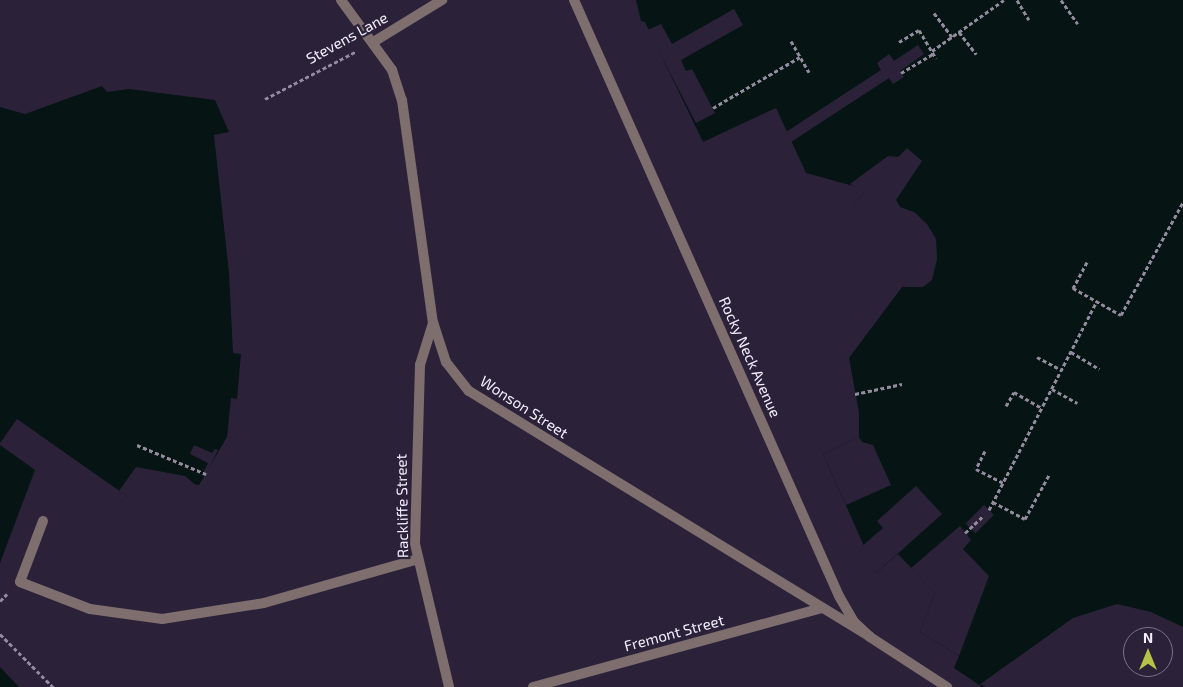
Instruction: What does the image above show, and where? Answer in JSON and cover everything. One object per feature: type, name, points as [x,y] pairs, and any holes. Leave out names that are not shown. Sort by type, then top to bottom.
[{"type":"street","name":"Wonson Street","points":[[342,0],[375,41],[392,70],[402,100],[433,322],[446,362],[469,391],[870,637]]},
{"type":"street","name":"Stevens Lane","points":[[375,41],[442,0]]},
{"type":"street","name":"Rocky Neck Avenue","points":[[574,0],[839,596],[854,622],[870,637],[947,687]]},
{"type":"street","name":"Rackliffe Street","points":[[433,322],[420,365],[415,499],[418,559],[449,687]]},
{"type":"street","points":[[43,521],[20,582],[90,609],[162,619],[264,603],[418,559]]},
{"type":"street","name":"Fremont Street","points":[[533,687],[822,608]]},
{"type":"path","points":[[1017,0],[1029,20]]},
{"type":"path","points":[[1060,0],[1078,24]]},
{"type":"path","points":[[901,73],[933,52],[1001,1]]},
{"type":"path","points":[[934,13],[952,37]]},
{"type":"path","points":[[899,42],[919,30],[936,58]]},
{"type":"path","points":[[958,32],[976,54]]},
{"type":"path","name":"Stevens Lane","points":[[265,99],[375,41]]},
{"type":"path","points":[[791,41],[809,72]]},
{"type":"path","points":[[713,108],[800,57]]},
{"type":"path","points":[[735,95],[740,92]]},
{"type":"path","points":[[1087,262],[1073,288],[1121,314],[1183,202]]},
{"type":"path","points":[[988,510],[1097,302]]},
{"type":"path","points":[[1071,352],[1099,369]]},
{"type":"path","points":[[1037,357],[1061,370]]},
{"type":"path","points":[[855,394],[902,384]]},
{"type":"path","points":[[1052,389],[1077,403]]},
{"type":"path","points":[[1006,406],[1014,392],[1042,408]]},
{"type":"path","points":[[137,445],[206,474]]},
{"type":"path","points":[[985,451],[976,469],[1002,483]]},
{"type":"path","points":[[993,502],[1025,519],[1049,475]]},
{"type":"path","points":[[965,533],[983,516]]},
{"type":"path","points":[[0,634],[53,687]]},
{"type":"shaded area","points":[[636,0],[1183,0],[1183,670],[1173,654],[1173,627],[1123,627],[1123,636],[1105,636],[982,687],[954,668],[959,656],[920,632],[935,593],[898,554],[876,573],[823,454],[859,437],[859,413],[849,358],[908,279],[926,276],[921,244],[910,223],[889,219],[877,224],[854,203],[865,192],[861,188],[806,173],[776,108],[703,142],[645,22],[641,21]]},
{"type":"shaded area","points":[[102,86],[107,92],[129,89],[215,100],[229,132],[214,135],[229,273],[233,353],[241,354],[237,399],[231,398],[227,437],[199,485],[139,477],[128,497],[17,419],[0,443],[0,107],[25,114]]},
{"type":"shaded area","points":[[0,445],[35,470],[0,563]]},
{"type":"shaded area","points":[[0,667],[19,687],[0,687]]},
{"type":"pier","points":[[734,9],[743,25],[681,60],[686,71],[692,69],[715,113],[696,123],[648,30],[661,24],[672,44]]},
{"type":"pier","points":[[918,45],[924,54],[900,71],[904,77],[893,84],[889,78],[791,142],[786,132],[881,70],[877,63],[889,54],[894,61]]},
{"type":"pier","points":[[907,148],[922,161],[896,200],[900,207],[914,212],[927,224],[936,239],[937,259],[932,280],[923,287],[902,287],[910,276],[924,274],[918,244],[908,226],[889,221],[879,226],[852,205],[865,192],[850,184],[888,156],[898,157]]},
{"type":"pier","points":[[859,437],[862,442],[873,445],[891,485],[846,505],[823,454]]},
{"type":"pier","points":[[194,445],[212,453],[215,449],[218,450],[206,474],[203,473],[208,463],[190,454]]},
{"type":"pier","points":[[136,467],[185,476],[198,487],[140,480],[130,498],[119,491]]},
{"type":"pier","points":[[916,486],[942,514],[876,573],[862,546],[883,528],[877,521]]},
{"type":"pier","points":[[984,505],[994,515],[976,533],[966,523]]},
{"type":"pier","points":[[960,526],[971,540],[963,549],[989,576],[959,656],[920,632],[935,593],[911,568]]},
{"type":"pier","points":[[1117,604],[1151,612],[1183,627],[1183,673],[1173,666],[1173,627],[1123,627],[1123,639],[1105,639],[1015,687],[979,685],[1073,618]]}]
